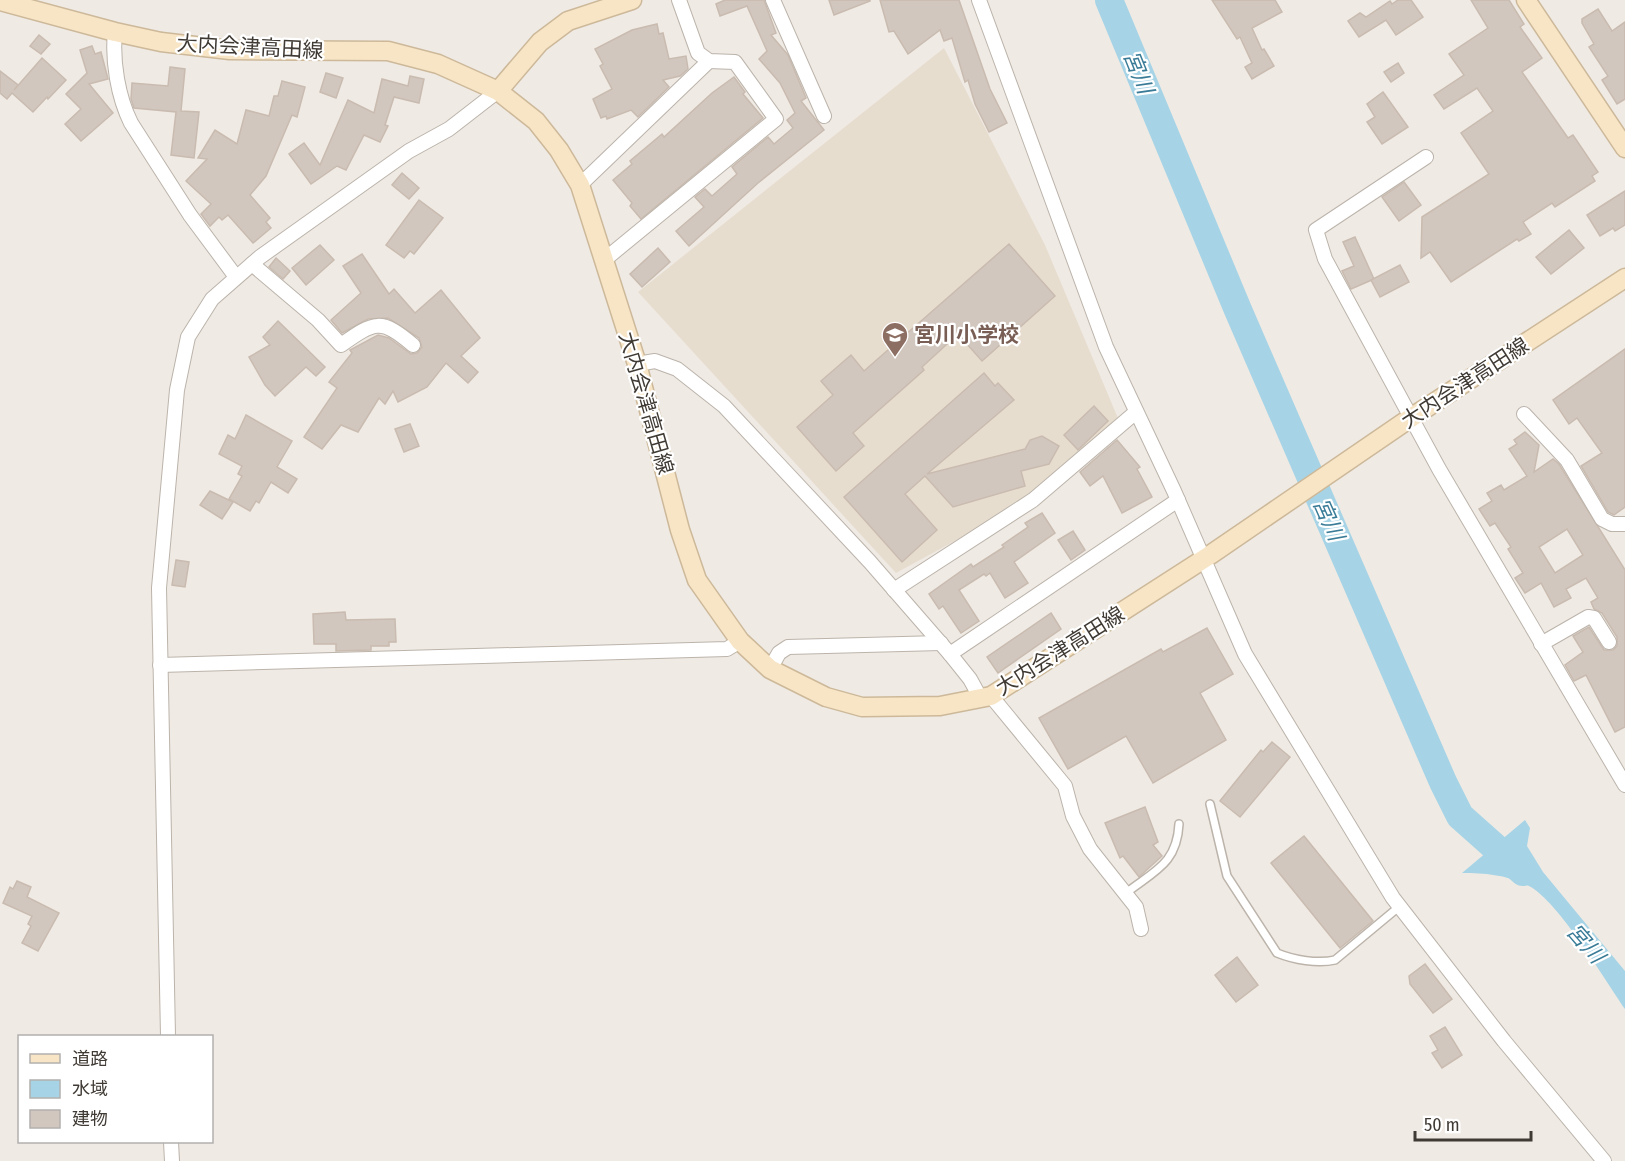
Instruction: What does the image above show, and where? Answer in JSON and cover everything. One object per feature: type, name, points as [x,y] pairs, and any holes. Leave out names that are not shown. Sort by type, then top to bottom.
[{"type":"main road","points":[[498,91],[540,42],[568,21],[632,0]]},
{"type":"main road","points":[[1526,0],[1625,148]]},
{"type":"main road","name":"大内会津高田線","points":[[0,1],[115,32],[230,50],[388,51],[438,64],[498,91],[536,121],[559,150],[580,185],[637,364],[680,530],[697,580],[740,640],[770,669],[826,697],[862,707],[940,706],[986,697],[1207,557],[1407,420],[1625,278]]},
{"type":"street","points":[[603,261],[776,118],[735,62],[709,61],[698,53],[679,0]]},
{"type":"street","points":[[773,0],[824,116]]},
{"type":"street","points":[[979,0],[1106,347],[1207,557],[1245,654],[1310,766],[1400,906],[1504,1041],[1604,1161]]},
{"type":"street","points":[[115,32],[114,57],[126,111],[131,123],[190,215],[236,277]]},
{"type":"street","points":[[580,185],[709,61]]},
{"type":"street","points":[[168,1035],[159,588],[177,390],[188,337],[212,299],[252,264],[409,151],[449,129],[498,91]]},
{"type":"street","points":[[1426,157],[1316,230],[1325,259],[1407,420],[1625,785]]},
{"type":"street","points":[[252,264],[318,320],[342,345],[368,326],[377,324],[393,329],[413,345]]},
{"type":"street","points":[[637,364],[655,361],[677,369],[724,406],[894,590],[1065,786],[1073,816],[1090,849],[1136,907],[1141,929]]},
{"type":"street","points":[[894,590],[1033,500],[1136,412]]},
{"type":"street","points":[[1524,414],[1567,460],[1602,519],[1612,524],[1625,524]]},
{"type":"street","points":[[770,669],[779,653],[788,647],[945,648],[1178,500]]},
{"type":"street","points":[[1541,644],[1588,617],[1594,618],[1609,642]]},
{"type":"street","points":[[160,665],[727,649],[740,640]]},
{"type":"street","points":[[171,1143],[172,1161]]},
{"type":"lane","points":[[1210,804],[1227,876],[1277,953],[1288,957],[1326,962],[1335,960],[1400,906]]},
{"type":"lane","points":[[1126,893],[1171,857],[1178,839],[1179,824]]},
{"type":"shaded area","name":"宮川小学校","points":[[944,48],[1045,245],[1120,423],[1032,499],[896,573],[638,292]]},
{"type":"water","points":[[1525,820],[1530,828],[1527,846],[1543,872],[1625,971],[1625,1009],[1567,924],[1541,894],[1521,882],[1504,877],[1462,873]]},
{"type":"building","points":[[725,0],[764,0],[776,33],[771,35],[788,55],[806,98],[801,101],[824,130],[758,183],[689,246],[676,231],[704,207],[695,197],[705,189],[712,196],[737,174],[732,167],[768,137],[774,144],[793,128],[787,120],[795,113],[780,83],[759,59],[767,51],[747,6],[720,16],[716,4]]},
{"type":"building","points":[[829,0],[870,0],[870,1],[834,15]]},
{"type":"building","points":[[880,0],[959,0],[990,89],[1007,123],[989,132],[975,104],[968,80],[965,82],[952,38],[944,41],[940,30],[908,54],[894,31],[889,32]]},
{"type":"building","points":[[1212,0],[1275,0],[1282,12],[1252,28],[1262,50],[1264,49],[1274,66],[1252,79],[1245,67],[1252,63],[1240,37],[1237,39]]},
{"type":"building","points":[[1398,0],[1411,0],[1423,17],[1396,35],[1386,20],[1359,37],[1348,21],[1360,13],[1366,17],[1390,1],[1392,4]]},
{"type":"building","points":[[1471,0],[1509,0],[1524,24],[1520,27],[1542,58],[1522,72],[1568,138],[1573,135],[1598,172],[1592,176],[1595,181],[1555,207],[1552,203],[1523,222],[1531,234],[1519,241],[1517,239],[1451,282],[1430,252],[1421,258],[1422,217],[1489,174],[1461,133],[1493,111],[1477,88],[1444,109],[1434,95],[1464,75],[1449,54],[1488,28]]},
{"type":"building","points":[[1598,9],[1612,31],[1625,22],[1625,99],[1617,104],[1602,80],[1608,76],[1589,47],[1594,44],[1582,23],[1582,19]]},
{"type":"building","points":[[657,24],[659,34],[663,33],[669,59],[686,56],[688,69],[680,76],[663,80],[669,87],[638,117],[631,110],[607,119],[606,116],[601,118],[593,99],[612,89],[600,66],[603,64],[595,49],[632,30]]},
{"type":"building","points":[[39,35],[50,44],[41,54],[30,46]]},
{"type":"building","points":[[92,46],[95,54],[101,52],[108,79],[89,84],[113,113],[81,141],[65,124],[81,109],[66,94],[87,73],[80,50]]},
{"type":"building","points":[[42,58],[66,80],[33,112],[12,93],[7,99],[0,93],[0,71],[18,85],[14,90]]},
{"type":"building","points":[[1398,63],[1404,73],[1391,82],[1384,72]]},
{"type":"building","points":[[170,67],[185,69],[181,111],[199,112],[194,158],[171,155],[176,112],[134,108],[131,99],[132,83],[168,86]]},
{"type":"building","points":[[326,73],[343,78],[336,98],[320,92]]},
{"type":"building","points":[[410,76],[424,79],[419,103],[394,97],[385,125],[388,126],[380,142],[364,135],[346,170],[337,166],[311,184],[289,154],[304,143],[320,165],[348,100],[374,113],[382,79],[408,86]]},
{"type":"building","points":[[734,77],[745,92],[743,94],[763,118],[641,219],[630,206],[632,203],[613,180],[632,164],[630,161],[662,134],[664,137],[712,93]]},
{"type":"building","points":[[282,81],[305,87],[297,117],[292,115],[266,176],[250,195],[270,218],[266,222],[271,228],[253,243],[228,215],[222,220],[219,217],[210,226],[201,214],[211,204],[186,181],[207,159],[198,158],[215,130],[237,144],[246,110],[269,116],[274,96],[278,96]]},
{"type":"building","points":[[1383,92],[1408,127],[1382,144],[1367,122],[1375,117],[1367,104]]},
{"type":"building","points":[[402,173],[419,188],[409,199],[392,185]]},
{"type":"building","points":[[1404,182],[1421,205],[1399,221],[1382,197]]},
{"type":"building","points":[[1625,191],[1625,225],[1615,231],[1613,228],[1600,236],[1587,215]]},
{"type":"building","points":[[419,200],[443,218],[414,254],[410,251],[404,258],[386,245]]},
{"type":"building","points":[[1569,230],[1584,248],[1551,274],[1536,257]]},
{"type":"building","points":[[1355,237],[1374,279],[1351,289],[1342,271],[1354,266],[1343,242]]},
{"type":"building","points":[[1009,244],[1055,296],[982,361],[958,334],[922,367],[924,370],[853,433],[864,446],[836,471],[797,427],[833,395],[821,381],[851,355],[864,371]]},
{"type":"building","points":[[320,245],[334,260],[306,285],[292,268]]},
{"type":"building","points":[[658,248],[670,262],[642,287],[630,274]]},
{"type":"building","points":[[362,254],[389,294],[394,289],[415,313],[441,290],[480,338],[461,356],[478,372],[468,383],[446,363],[427,387],[398,402],[393,391],[385,404],[379,398],[358,432],[341,425],[322,449],[304,437],[337,388],[329,382],[352,353],[350,350],[378,335],[389,338],[411,354],[417,353],[422,347],[419,338],[388,318],[368,319],[342,333],[331,320],[361,293],[343,266]]},
{"type":"building","points":[[276,258],[290,271],[283,279],[269,267]]},
{"type":"building","points":[[1400,265],[1409,282],[1380,297],[1371,280]]},
{"type":"building","points":[[278,321],[325,367],[316,376],[306,367],[275,396],[265,385],[249,357],[270,345],[263,337]]},
{"type":"building","points":[[1625,349],[1625,507],[1614,515],[1608,512],[1581,466],[1602,453],[1577,418],[1569,424],[1553,400]]},
{"type":"building","points":[[984,373],[995,386],[998,383],[1014,400],[927,474],[1025,449],[1030,440],[1042,436],[1059,446],[1049,464],[1021,471],[1025,486],[953,507],[925,476],[905,494],[937,530],[902,562],[844,497]]},
{"type":"building","points":[[1094,406],[1108,421],[1078,450],[1064,435]]},
{"type":"building","points":[[246,415],[292,441],[277,467],[297,479],[288,493],[271,482],[259,503],[256,501],[250,511],[229,499],[242,476],[238,474],[242,466],[219,454],[228,435],[235,439]]},
{"type":"building","points":[[410,424],[419,446],[404,452],[395,429]]},
{"type":"building","points":[[1525,432],[1539,445],[1534,472],[1553,459],[1559,464],[1625,570],[1625,727],[1615,732],[1586,675],[1574,681],[1565,665],[1583,652],[1573,636],[1589,627],[1604,650],[1613,650],[1617,646],[1617,637],[1602,613],[1594,609],[1591,602],[1598,598],[1586,578],[1566,589],[1571,598],[1554,607],[1541,583],[1525,593],[1515,578],[1523,573],[1508,549],[1511,547],[1495,523],[1490,526],[1479,509],[1492,501],[1487,493],[1501,485],[1504,490],[1527,476],[1509,449],[1517,444],[1514,440]],"holes":[[[1567,529],[1583,555],[1555,573],[1539,547]]]},
{"type":"building","points":[[1117,440],[1140,467],[1137,469],[1152,497],[1122,513],[1103,476],[1090,486],[1080,472]]},
{"type":"building","points":[[210,491],[233,502],[222,519],[200,505]]},
{"type":"building","points":[[1042,513],[1055,533],[1014,562],[1028,583],[1005,598],[990,573],[986,576],[984,574],[959,590],[979,621],[961,633],[943,606],[939,609],[929,594],[971,564],[973,567],[1004,547],[1002,545],[1028,527],[1025,523]]},
{"type":"building","points":[[1073,531],[1085,550],[1071,560],[1058,540]]},
{"type":"building","points":[[176,560],[189,562],[185,587],[172,585]]},
{"type":"building","points":[[345,612],[346,620],[395,619],[396,642],[389,642],[389,646],[371,646],[371,650],[336,651],[336,644],[314,644],[313,614]]},
{"type":"building","points":[[1051,613],[1061,629],[998,673],[987,657]]},
{"type":"building","points":[[1207,628],[1233,674],[1200,693],[1226,740],[1153,783],[1126,736],[1068,769],[1039,718],[1161,649],[1163,652]]},
{"type":"building","points":[[1272,742],[1290,757],[1240,817],[1220,801],[1261,750],[1263,752]]},
{"type":"building","points":[[1145,807],[1158,842],[1153,845],[1162,856],[1139,877],[1123,856],[1120,858],[1105,823]]},
{"type":"building","points":[[1304,836],[1373,921],[1340,948],[1271,863]]},
{"type":"building","points":[[17,881],[31,887],[27,897],[59,913],[38,951],[22,943],[31,926],[28,924],[32,916],[3,903],[10,887],[13,889]]},
{"type":"building","points":[[1237,957],[1258,985],[1236,1002],[1215,975]]},
{"type":"building","points":[[1425,964],[1452,999],[1433,1013],[1410,984],[1409,976]]},
{"type":"building","points":[[1445,1027],[1462,1055],[1442,1068],[1432,1053],[1438,1050],[1430,1036]]},
{"type":"waterway","name":"宮川","points":[[1109,0],[1238,310],[1443,782],[1460,816],[1523,872]]},
{"type":"place","name":"宮川小学校","points":[[895,358]]}]
